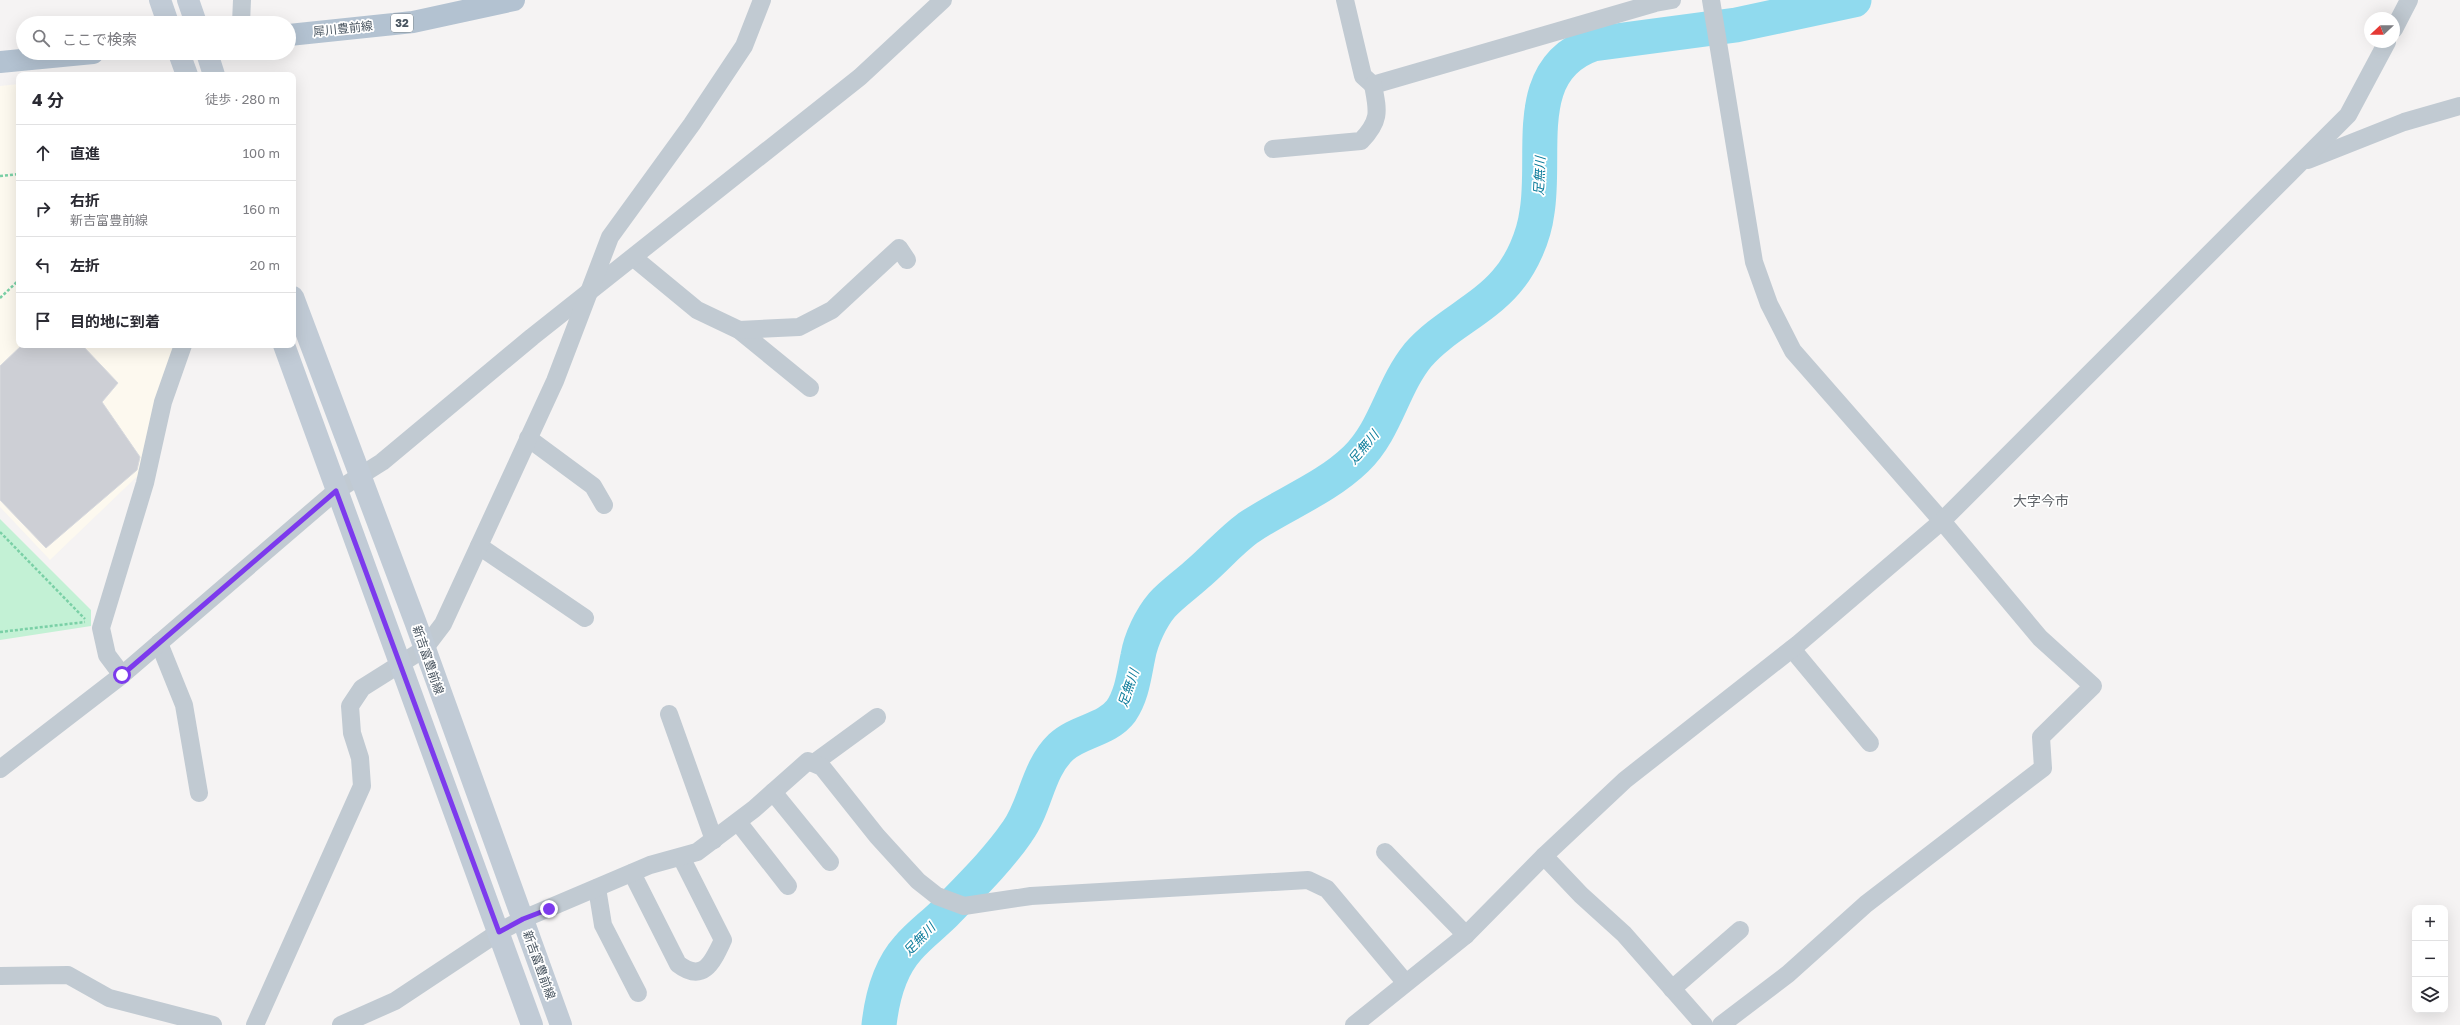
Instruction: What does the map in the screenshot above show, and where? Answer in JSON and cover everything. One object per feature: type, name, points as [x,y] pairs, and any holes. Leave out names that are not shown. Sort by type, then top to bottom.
[{"type":"main road","points":[[160,0],[166,16]]},
{"type":"main road","points":[[188,0],[194,16]]},
{"type":"main road","name":"犀川豊前線","points":[[296,34],[413,22],[514,0]]},
{"type":"main road","points":[[0,62],[21,60]]},
{"type":"main road","points":[[182,60],[186,72]]},
{"type":"main road","points":[[209,60],[213,72]]},
{"type":"main road","name":"新吉富豊前線","points":[[296,305],[361,475],[561,1025]]},
{"type":"main road","points":[[285,348],[330,467],[336,491],[401,664],[532,1025]]},
{"type":"street","points":[[241,16],[242,0]]},
{"type":"street","points":[[255,1025],[362,786],[360,758],[352,733],[350,706],[362,688],[424,649],[443,624],[555,380],[610,237],[692,124],[744,46],[762,0]]},
{"type":"street","points":[[0,769],[122,675],[336,491],[382,462],[532,337],[589,294],[860,77],[943,0]]},
{"type":"street","points":[[1273,148],[1361,141],[1374,128],[1378,112],[1373,85],[1363,76],[1345,0]]},
{"type":"street","points":[[1373,85],[1655,3],[1672,0]]},
{"type":"street","points":[[1711,0],[1754,262],[1769,304],[1793,351],[1942,521],[2040,638],[2093,686],[2041,737],[2043,768],[1866,904],[1788,974],[1721,1025]]},
{"type":"street","points":[[2400,17],[2409,0]]},
{"type":"street","points":[[1354,1025],[1405,982],[1466,935],[1544,856],[1624,780],[1792,649],[1942,521],[2059,401],[2348,115],[2384,48]]},
{"type":"street","points":[[2302,162],[2404,122],[2460,106]]},
{"type":"street","points":[[739,330],[799,327],[832,310],[899,248],[907,260]]},
{"type":"street","points":[[634,258],[696,310],[739,330],[810,388]]},
{"type":"street","points":[[122,675],[107,655],[101,628],[145,483],[163,402],[181,348]]},
{"type":"street","points":[[528,438],[593,486],[604,505]]},
{"type":"street","points":[[479,546],[584,618]]},
{"type":"street","points":[[159,643],[184,705],[199,793]]},
{"type":"street","points":[[1792,649],[1870,743]]},
{"type":"street","points":[[669,714],[714,840]]},
{"type":"street","points":[[814,763],[877,717]]},
{"type":"street","points":[[341,1025],[395,1001],[499,932],[523,919],[650,865],[697,852],[738,822],[808,761],[822,767],[877,836],[918,880],[938,896],[964,906],[1031,896],[1308,880],[1326,889],[1405,982]]},
{"type":"street","points":[[773,792],[830,862]]},
{"type":"street","points":[[738,822],[788,886]]},
{"type":"street","points":[[1385,852],[1466,935]]},
{"type":"street","points":[[1544,856],[1581,895],[1624,934],[1704,1025]]},
{"type":"street","points":[[632,873],[678,964],[688,972],[696,973],[710,966],[723,940],[681,857]]},
{"type":"street","points":[[597,888],[603,925],[638,993]]},
{"type":"street","points":[[1672,989],[1740,930]]},
{"type":"street","points":[[0,976],[68,975],[109,998],[213,1025]]},
{"type":"path","points":[[0,176],[16,174]]},
{"type":"path","points":[[0,298],[16,283]]},
{"type":"path","points":[[0,532],[88,621],[0,632]]},
{"type":"shaded area","points":[[16,84],[16,348],[174,348],[149,465],[50,560],[0,507],[0,86]]},
{"type":"green space","points":[[0,519],[91,610],[91,626],[0,640]]},
{"type":"building","points":[[19,348],[85,348],[118,383],[102,402],[140,457],[137,470],[46,548],[0,500],[0,366]]},
{"type":"waterway","name":"足無川","points":[[879,1025],[884,994],[891,974],[901,956],[973,884],[1009,843],[1029,811],[1042,777],[1053,756],[1068,742],[1100,727],[1121,711],[1130,692],[1139,649],[1144,636],[1150,622],[1162,605],[1248,528],[1261,519],[1317,488],[1344,470],[1356,459],[1375,435],[1409,367],[1418,355],[1439,335],[1485,302],[1512,275],[1530,240],[1537,212],[1541,115],[1546,93],[1555,72],[1570,56],[1593,44],[1736,25],[1854,0]]},
{"type":"district","name":"大字今市","points":[[2041,501]]},
{"type":"route","points":[[122,675],[336,491],[499,932],[523,919],[549,909]]}]
